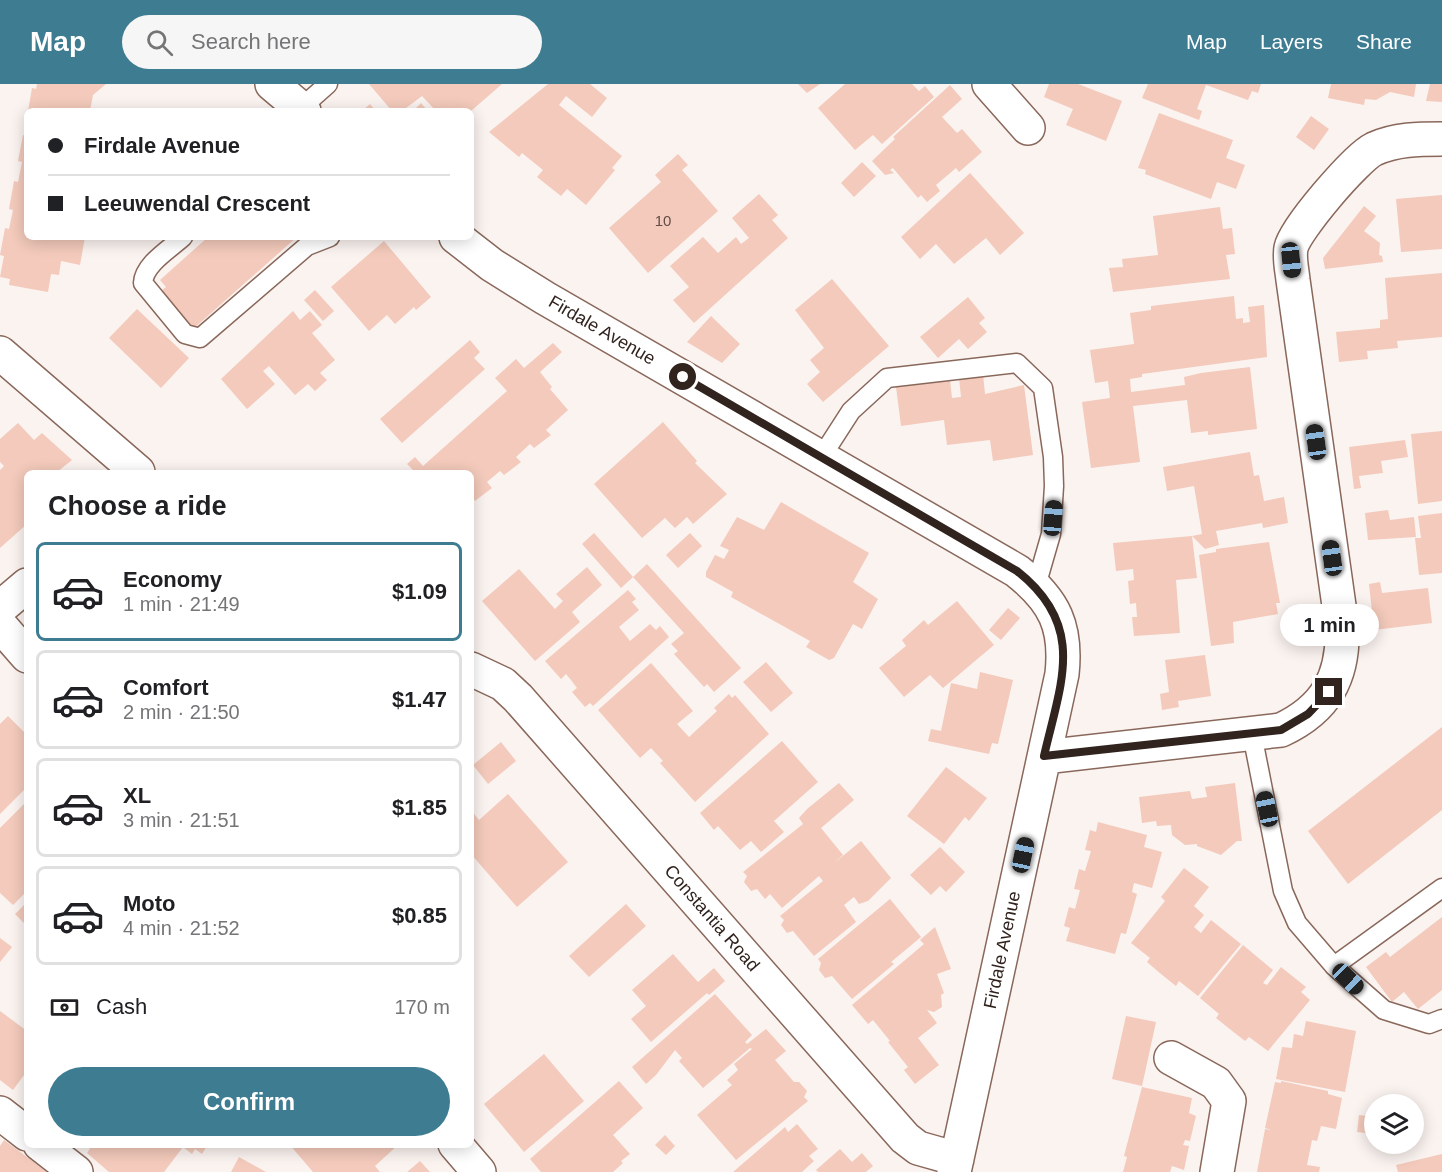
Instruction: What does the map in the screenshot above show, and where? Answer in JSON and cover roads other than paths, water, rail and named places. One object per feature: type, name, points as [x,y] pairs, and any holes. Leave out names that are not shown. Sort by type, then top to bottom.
[{"type":"street","points":[[272,84],[300,108]]},
{"type":"street","points":[[989,84],[1028,128]]},
{"type":"street","points":[[1044,756],[1281,730],[1308,714],[1329,692],[1339,670],[1342,656],[1342,627],[1293,280],[1291,247],[1307,220],[1349,170],[1367,154],[1392,143],[1414,138],[1442,139]]},
{"type":"street","name":"Firdale Avenue","points":[[460,240],[492,265],[545,298],[822,456],[1017,571],[1036,586],[1051,605],[1060,627],[1064,650],[1062,674],[955,1165]]},
{"type":"street","points":[[0,353],[136,470]]},
{"type":"street","points":[[0,608],[24,588]]},
{"type":"street","points":[[0,626],[24,653]]},
{"type":"street","name":"Constantia Road","points":[[474,670],[503,684],[518,698],[905,1138],[918,1148],[955,1165]]},
{"type":"street","points":[[1171,1058],[1216,1083],[1229,1101],[1217,1172]]},
{"type":"street","points":[[0,1113],[24,1132]]},
{"type":"street","points":[[45,1148],[76,1172]]},
{"type":"street","points":[[458,1148],[479,1172]]},
{"type":"lane","points":[[304,108],[328,84]]},
{"type":"lane","points":[[180,240],[148,268],[144,275],[144,283],[185,334],[200,339],[307,246],[322,240]]},
{"type":"lane","points":[[822,456],[851,411],[887,378],[1017,363],[1043,388],[1053,457],[1054,503],[1051,534],[1036,586]]},
{"type":"lane","points":[[1252,734],[1283,891],[1297,923],[1334,966],[1384,1010],[1429,1024],[1442,1019]]},
{"type":"lane","points":[[1334,966],[1442,888]]}]
